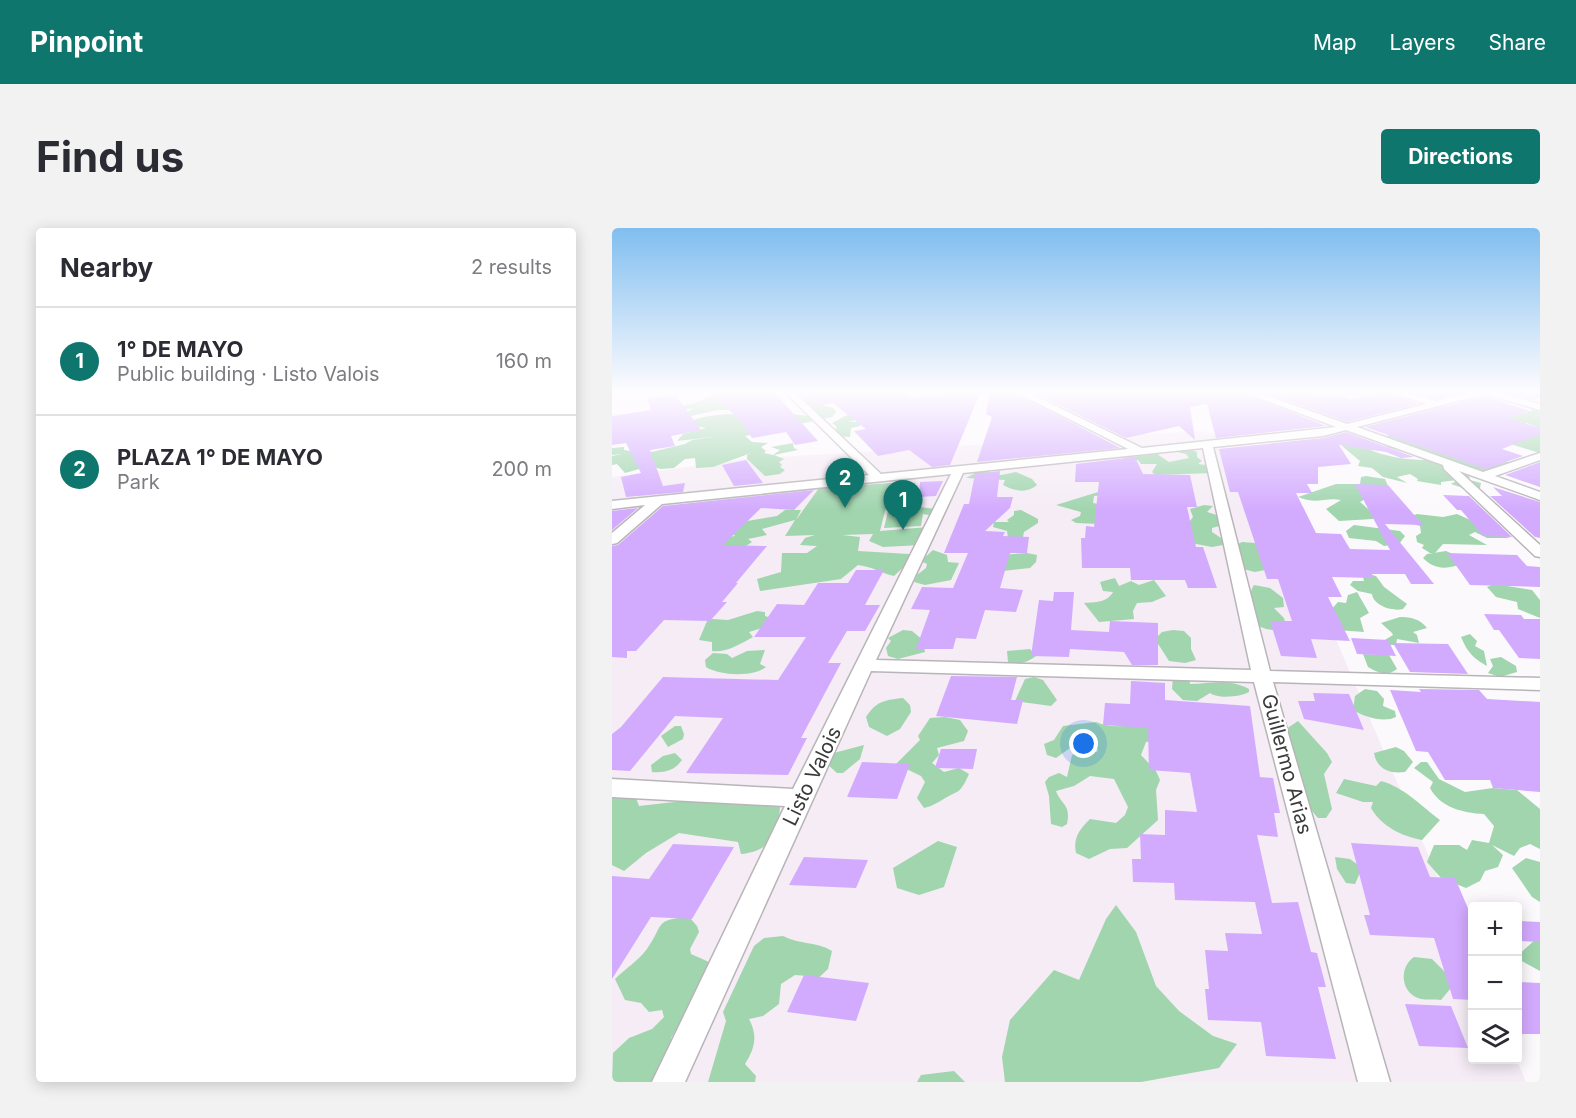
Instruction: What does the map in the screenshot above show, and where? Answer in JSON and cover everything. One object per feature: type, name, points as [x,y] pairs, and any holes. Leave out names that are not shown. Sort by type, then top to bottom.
[{"type":"street","points":[[829,431],[877,477]]},
{"type":"street","points":[[1099,431],[1138,450]]},
{"type":"street","points":[[612,505],[1333,431]]},
{"type":"street","points":[[1361,431],[1540,496]]},
{"type":"street","name":"Guillermo Arias","points":[[1207,443],[1262,676],[1374,1082]]},
{"type":"street","points":[[1483,476],[1540,456]]},
{"type":"street","points":[[1442,462],[1540,553]]},
{"type":"street","name":"Listo Valois","points":[[668,1082],[800,798],[867,664],[959,470]]},
{"type":"street","points":[[612,540],[659,500]]},
{"type":"street","points":[[867,664],[1540,684]]},
{"type":"street","points":[[612,788],[800,798]]},
{"type":"shaded area","points":[[1199,431],[1250,439],[1468,948],[1468,1064],[1519,1064],[1526,1082],[612,1082],[612,477],[747,459]]},
{"type":"green space","points":[[695,431],[769,431],[745,436],[752,442],[768,443],[761,447],[766,451],[764,453],[773,455],[780,450],[771,447],[793,443],[794,448],[798,450],[774,455],[784,459],[779,462],[782,465],[780,467],[785,470],[780,474],[765,476],[747,459],[747,455],[751,453],[713,467],[696,468],[695,458],[685,459],[674,468],[661,469],[650,466],[625,473],[617,464],[612,465],[612,456],[622,454],[612,455],[612,448],[624,447],[624,450],[647,453],[685,444],[692,440],[713,437],[677,441],[683,434]]},
{"type":"green space","points":[[836,431],[851,431],[850,437],[837,436]]},
{"type":"green space","points":[[1466,431],[1537,431],[1540,432],[1540,453]]},
{"type":"green space","points":[[1388,434],[1438,445],[1469,459],[1493,464],[1498,461],[1509,462],[1515,467],[1485,473],[1454,464],[1469,475],[1470,480],[1481,483],[1480,488],[1469,490],[1451,484],[1458,480],[1446,470],[1457,480],[1441,482],[1441,485],[1417,481],[1418,479],[1410,474],[1397,477],[1407,483],[1383,477],[1372,468],[1358,466],[1360,461],[1342,446],[1345,442],[1353,441],[1350,435],[1380,453],[1415,460],[1430,460],[1386,447],[1392,442],[1387,439]]},
{"type":"green space","points":[[1186,448],[1197,452],[1197,457],[1202,461],[1198,464],[1207,465],[1212,473],[1155,475],[1152,472],[1157,464],[1141,464],[1138,460],[1123,458],[1157,454],[1169,462],[1189,458],[1186,454],[1168,450]]},
{"type":"green space","points":[[981,470],[1001,475],[1016,472],[1032,479],[1037,485],[1029,490],[1020,491],[1003,485],[1005,480],[966,478]]},
{"type":"green space","points":[[1361,477],[1385,479],[1388,486],[1360,502],[1374,514],[1373,519],[1339,521],[1326,509],[1341,500],[1316,501],[1298,497],[1336,484],[1360,484]]},
{"type":"green space","points":[[891,483],[889,496],[902,501],[914,501],[913,506],[935,509],[934,516],[923,514],[921,526],[884,528],[889,507],[886,507],[880,531],[928,527],[921,545],[883,547],[869,541],[873,534],[842,535],[860,537],[858,551],[909,554],[908,563],[894,576],[858,565],[841,579],[760,591],[757,579],[781,572],[782,553],[807,553],[817,546],[800,545],[805,538],[815,535],[785,536],[795,520],[762,529],[767,535],[748,539],[752,542],[746,546],[645,550],[735,536],[732,533],[747,521],[777,516],[785,510],[801,510],[796,520],[819,488]]},
{"type":"green space","points":[[1111,488],[1110,495],[1094,496],[1093,503],[1104,505],[1100,524],[1076,523],[1071,520],[1080,516],[1081,512],[1056,505]]},
{"type":"green space","points":[[1204,505],[1213,506],[1207,512],[1220,516],[1223,525],[1212,528],[1212,532],[1224,540],[1223,545],[1212,547],[1191,543],[1187,525],[1193,517],[1190,509]]},
{"type":"green space","points":[[1021,510],[1038,519],[1038,523],[1024,532],[1023,537],[1008,538],[1007,531],[993,527],[994,522],[1009,522],[1007,520],[1014,515],[1014,511]]},
{"type":"green space","points":[[1457,514],[1510,538],[1487,538],[1475,532],[1469,535],[1487,545],[1443,544],[1435,553],[1430,553],[1422,548],[1424,545],[1417,542],[1416,536],[1421,533],[1420,526],[1413,524],[1414,515],[1443,517]]},
{"type":"green space","points":[[1354,525],[1400,531],[1405,536],[1399,544],[1384,546],[1376,541],[1349,538],[1346,531]]},
{"type":"green space","points":[[1242,542],[1256,543],[1265,570],[1255,572],[1243,569],[1236,545]]},
{"type":"green space","points":[[933,550],[947,555],[948,562],[959,563],[951,580],[925,585],[914,582],[917,575],[926,568],[927,564],[921,561]]},
{"type":"green space","points":[[1446,551],[1455,555],[1458,565],[1439,567],[1423,558],[1427,554]]},
{"type":"green space","points":[[1027,553],[1037,555],[1036,562],[1030,568],[1003,571],[1000,555]]},
{"type":"green space","points":[[1368,574],[1376,576],[1384,587],[1407,604],[1403,609],[1384,607],[1373,598],[1372,594],[1358,591],[1350,585],[1353,581],[1364,581],[1363,577]]},
{"type":"green space","points":[[1115,578],[1119,586],[1131,581],[1139,585],[1154,580],[1166,596],[1152,602],[1137,603],[1133,611],[1134,619],[1099,622],[1084,603],[1100,601],[1110,596],[1113,592],[1103,591],[1100,582]]},
{"type":"green space","points":[[1494,584],[1532,590],[1540,600],[1540,618],[1518,609],[1517,602],[1496,597],[1487,587]]},
{"type":"green space","points":[[1254,585],[1270,588],[1283,598],[1284,607],[1274,608],[1284,618],[1286,626],[1280,631],[1263,628],[1253,620],[1249,601]]},
{"type":"green space","points":[[1357,592],[1369,613],[1360,618],[1364,632],[1337,630],[1329,612],[1338,602],[1346,603],[1348,595]]},
{"type":"green space","points":[[757,611],[765,612],[765,616],[771,618],[766,627],[749,632],[753,637],[738,645],[722,651],[712,651],[712,642],[699,640],[707,621],[728,620]]},
{"type":"green space","points":[[1400,617],[1415,619],[1427,628],[1413,632],[1417,635],[1419,643],[1397,639],[1396,645],[1388,645],[1383,641],[1393,635],[1381,623]]},
{"type":"green space","points":[[903,630],[912,631],[923,640],[925,652],[898,659],[888,656],[886,648],[891,641],[888,638]]},
{"type":"green space","points":[[1184,631],[1191,638],[1191,649],[1196,660],[1185,663],[1169,661],[1155,639],[1162,632]]},
{"type":"green space","points":[[1470,634],[1477,641],[1475,646],[1484,651],[1487,666],[1471,654],[1464,643],[1461,637]]},
{"type":"green space","points":[[1030,649],[1036,656],[1026,662],[1008,662],[1007,651]]},
{"type":"green space","points":[[765,650],[760,664],[766,667],[761,670],[745,674],[728,674],[706,667],[705,660],[713,653],[727,654],[732,658],[747,651]]},
{"type":"green space","points":[[1363,654],[1389,655],[1397,669],[1386,673],[1375,671],[1368,667]]},
{"type":"green space","points":[[1501,657],[1516,666],[1517,672],[1500,677],[1488,673],[1493,666],[1490,659]]},
{"type":"green space","points":[[1173,676],[1189,678],[1190,684],[1219,682],[1234,684],[1249,689],[1249,692],[1229,697],[1210,693],[1197,701],[1183,700],[1172,689]]},
{"type":"green space","points":[[1034,677],[1043,680],[1057,700],[1051,706],[1015,701],[1025,679]]},
{"type":"green space","points":[[1365,689],[1377,691],[1384,699],[1383,706],[1395,711],[1396,717],[1374,718],[1353,710],[1355,696]]},
{"type":"green space","points":[[903,698],[910,705],[911,712],[900,729],[887,736],[869,727],[866,717],[877,704]]},
{"type":"green space","points":[[945,717],[960,720],[968,731],[964,741],[937,748],[939,755],[932,763],[944,772],[959,768],[969,774],[958,791],[924,808],[917,798],[925,782],[921,776],[896,764],[920,740],[918,736],[930,718]]},
{"type":"green space","points":[[1298,721],[1327,753],[1332,762],[1324,774],[1332,809],[1326,818],[1318,818],[1314,813],[1304,794],[1302,778],[1292,775],[1283,731]]},
{"type":"green space","points":[[1096,722],[1116,726],[1150,722],[1160,740],[1146,742],[1141,755],[1156,771],[1160,780],[1156,790],[1158,820],[1127,848],[1110,849],[1089,859],[1076,853],[1075,848],[1076,839],[1083,827],[1090,819],[1116,823],[1125,815],[1128,807],[1114,779],[1090,776],[1074,786],[1056,791],[1067,809],[1067,824],[1062,827],[1051,824],[1049,796],[1045,782],[1049,777],[1059,773],[1067,777],[1072,755],[1085,751],[1097,752],[1098,749],[1070,748],[1056,758],[1047,755],[1044,744],[1054,740],[1063,726]]},
{"type":"green space","points":[[675,726],[681,726],[683,739],[668,747],[661,736]]},
{"type":"green space","points":[[864,745],[860,759],[843,773],[837,773],[827,764],[830,754]]},
{"type":"green space","points":[[1396,747],[1404,751],[1413,762],[1405,772],[1385,770],[1376,759],[1374,753]]},
{"type":"green space","points":[[675,753],[682,760],[676,767],[665,772],[652,772],[651,765],[663,756]]},
{"type":"green space","points":[[1421,762],[1427,762],[1439,779],[1465,792],[1493,788],[1517,790],[1540,809],[1540,849],[1530,844],[1520,848],[1514,856],[1492,845],[1503,855],[1498,867],[1485,871],[1480,881],[1466,888],[1441,878],[1427,862],[1434,845],[1459,845],[1467,850],[1472,840],[1489,843],[1494,826],[1484,814],[1452,808],[1434,795],[1430,788],[1433,782],[1414,768]]},
{"type":"green space","points":[[1344,779],[1376,786],[1381,781],[1389,784],[1405,792],[1440,820],[1422,840],[1407,836],[1387,825],[1376,815],[1371,808],[1373,802],[1363,802],[1336,793]]},
{"type":"green space","points":[[748,789],[780,806],[775,832],[766,845],[760,849],[741,854],[738,842],[679,833],[646,853],[624,871],[612,865],[612,797],[636,798],[639,806],[692,800]]},
{"type":"green space","points":[[938,841],[957,847],[944,887],[919,895],[897,888],[893,868]]},
{"type":"green space","points":[[1335,857],[1350,859],[1362,868],[1355,884],[1346,883],[1337,869]]},
{"type":"green space","points":[[1526,858],[1540,862],[1540,902],[1532,897],[1512,868]]},
{"type":"green space","points":[[1116,905],[1136,932],[1156,986],[1179,1011],[1213,1036],[1237,1044],[1219,1068],[1141,1082],[1005,1082],[1002,1057],[1010,1020],[1054,970],[1079,980],[1106,919]]},
{"type":"green space","points":[[689,917],[699,932],[690,949],[691,954],[709,962],[712,971],[671,1038],[672,1044],[653,1082],[612,1082],[613,1053],[629,1038],[652,1029],[664,1017],[662,1010],[649,1012],[641,1003],[625,1000],[615,979],[644,953],[661,925],[670,920]]},
{"type":"green space","points":[[783,936],[832,951],[828,969],[814,982],[808,976],[795,975],[781,984],[779,1004],[763,1016],[749,1019],[754,1031],[754,1042],[745,1064],[756,1076],[755,1082],[708,1082],[726,1021],[723,1012],[754,946],[764,938]]},
{"type":"green space","points":[[1536,939],[1540,939],[1540,971],[1522,961],[1522,951]]},
{"type":"green space","points":[[1414,957],[1432,959],[1450,977],[1450,989],[1441,1000],[1421,999],[1409,992],[1404,974]]},
{"type":"green space","points":[[954,1071],[965,1082],[917,1082],[921,1075]]},
{"type":"building","points":[[612,431],[697,431],[671,436],[675,446],[650,450],[663,486],[685,483],[683,492],[626,497],[621,477],[641,473],[626,443],[612,445]]},
{"type":"building","points":[[747,431],[809,431],[818,441],[795,445],[786,432],[752,438]]},
{"type":"building","points":[[854,431],[964,431],[950,465],[932,467],[909,450],[878,456]]},
{"type":"building","points":[[987,431],[1088,431],[1120,448],[977,462]]},
{"type":"building","points":[[1111,431],[1158,431],[1126,438]]},
{"type":"building","points":[[1185,431],[1194,431],[1195,440]]},
{"type":"building","points":[[1214,431],[1282,431],[1216,438]]},
{"type":"building","points":[[1376,431],[1540,431],[1540,434],[1502,449],[1523,456],[1486,469]]},
{"type":"building","points":[[1346,432],[1414,457],[1401,458],[1386,452],[1339,445],[1351,464],[1318,467],[1318,484],[1307,484],[1312,493],[1296,493],[1316,533],[1341,534],[1350,549],[1390,550],[1355,484],[1388,485],[1423,525],[1385,524],[1434,584],[1411,584],[1405,574],[1372,574],[1374,578],[1332,577],[1342,597],[1328,597],[1350,641],[1311,639],[1317,658],[1281,656],[1270,621],[1292,621],[1278,579],[1267,579],[1238,492],[1230,492],[1219,449],[1323,438]]},
{"type":"building","points":[[1135,457],[1143,474],[1190,475],[1197,507],[1187,507],[1196,547],[1203,547],[1217,588],[1188,588],[1185,580],[1131,580],[1130,568],[1082,568],[1081,538],[1085,538],[1086,526],[1094,527],[1099,482],[1075,482],[1076,464]]},
{"type":"building","points":[[746,460],[763,483],[734,486],[722,465]]},
{"type":"building","points":[[1540,462],[1540,487],[1505,475]]},
{"type":"building","points":[[1000,471],[997,497],[1013,497],[1010,508],[985,531],[1005,532],[1003,536],[1029,537],[1027,553],[1010,553],[1000,588],[1023,590],[1016,612],[985,610],[976,639],[956,638],[953,649],[916,649],[930,610],[911,609],[922,587],[953,588],[968,553],[944,553],[964,504],[969,504],[975,474]]},
{"type":"building","points":[[943,481],[936,496],[919,497],[920,482]]},
{"type":"building","points":[[1493,487],[1540,502],[1540,538],[1535,537],[1490,496],[1502,496]]},
{"type":"building","points":[[814,490],[794,510],[761,508],[723,545],[767,546],[736,583],[738,583],[722,602],[727,602],[710,621],[664,620],[636,651],[627,651],[627,658],[612,657],[612,546],[618,545],[663,506]]},
{"type":"building","points":[[1443,495],[1469,496],[1512,537],[1483,536],[1461,510],[1457,510]]},
{"type":"building","points":[[638,508],[612,530],[612,511]]},
{"type":"building","points":[[1447,553],[1517,555],[1527,566],[1540,567],[1540,587],[1470,585]]},
{"type":"building","points":[[856,570],[884,570],[865,605],[880,605],[865,631],[847,631],[828,663],[841,663],[801,738],[807,738],[788,775],[686,773],[723,718],[675,716],[630,771],[612,770],[612,734],[621,727],[663,677],[778,680],[806,637],[754,637],[777,604],[804,605],[818,583],[848,583]]},
{"type":"building","points":[[1054,592],[1074,592],[1071,630],[1109,632],[1110,621],[1158,623],[1158,665],[1132,665],[1124,652],[1070,649],[1069,657],[1031,656],[1039,600],[1053,601]]},
{"type":"building","points":[[1484,614],[1521,615],[1524,619],[1540,619],[1540,659],[1519,658],[1499,630],[1494,630]]},
{"type":"building","points":[[1351,638],[1388,640],[1396,656],[1357,654]]},
{"type":"building","points":[[1393,643],[1448,644],[1468,674],[1410,672]]},
{"type":"building","points":[[951,676],[1017,677],[1011,700],[1023,700],[1017,724],[936,716]]},
{"type":"building","points":[[1131,681],[1165,683],[1165,700],[1250,706],[1260,777],[1273,778],[1280,813],[1274,813],[1278,837],[1257,835],[1272,903],[1298,902],[1311,952],[1317,953],[1326,987],[1318,987],[1336,1059],[1266,1056],[1261,1022],[1208,1020],[1205,989],[1209,989],[1205,950],[1228,951],[1225,933],[1262,934],[1255,902],[1175,900],[1174,883],[1133,882],[1132,859],[1141,859],[1140,834],[1165,835],[1165,810],[1197,812],[1190,773],[1149,770],[1148,728],[1103,725],[1105,703],[1130,704]]},
{"type":"building","points":[[1419,689],[1479,690],[1487,699],[1540,702],[1540,792],[1493,788],[1490,780],[1445,780],[1428,752],[1416,751],[1390,690],[1421,692]]},
{"type":"building","points":[[1313,693],[1349,694],[1364,730],[1304,719],[1298,701],[1315,701]]},
{"type":"building","points":[[941,749],[977,749],[973,769],[935,768]]},
{"type":"building","points":[[862,762],[910,764],[897,799],[847,797]]},
{"type":"building","points":[[1351,843],[1418,847],[1430,877],[1455,878],[1468,908],[1468,1000],[1453,999],[1434,938],[1370,935],[1364,915],[1370,915]]},
{"type":"building","points":[[673,844],[734,847],[692,919],[651,917],[612,979],[612,876],[649,879]]},
{"type":"building","points":[[804,857],[868,860],[856,888],[789,885]]},
{"type":"building","points":[[1522,921],[1540,922],[1540,942],[1522,941]]},
{"type":"building","points":[[804,975],[869,983],[856,1021],[787,1012]]},
{"type":"building","points":[[1522,982],[1540,983],[1540,1034],[1522,1034]]},
{"type":"building","points":[[1405,1004],[1451,1006],[1468,1048],[1419,1046]]},
{"type":"place","name":"PLAZA 1° DE MAYO","points":[[845,508]]},
{"type":"place","name":"1° DE MAYO","points":[[903,530]]}]
